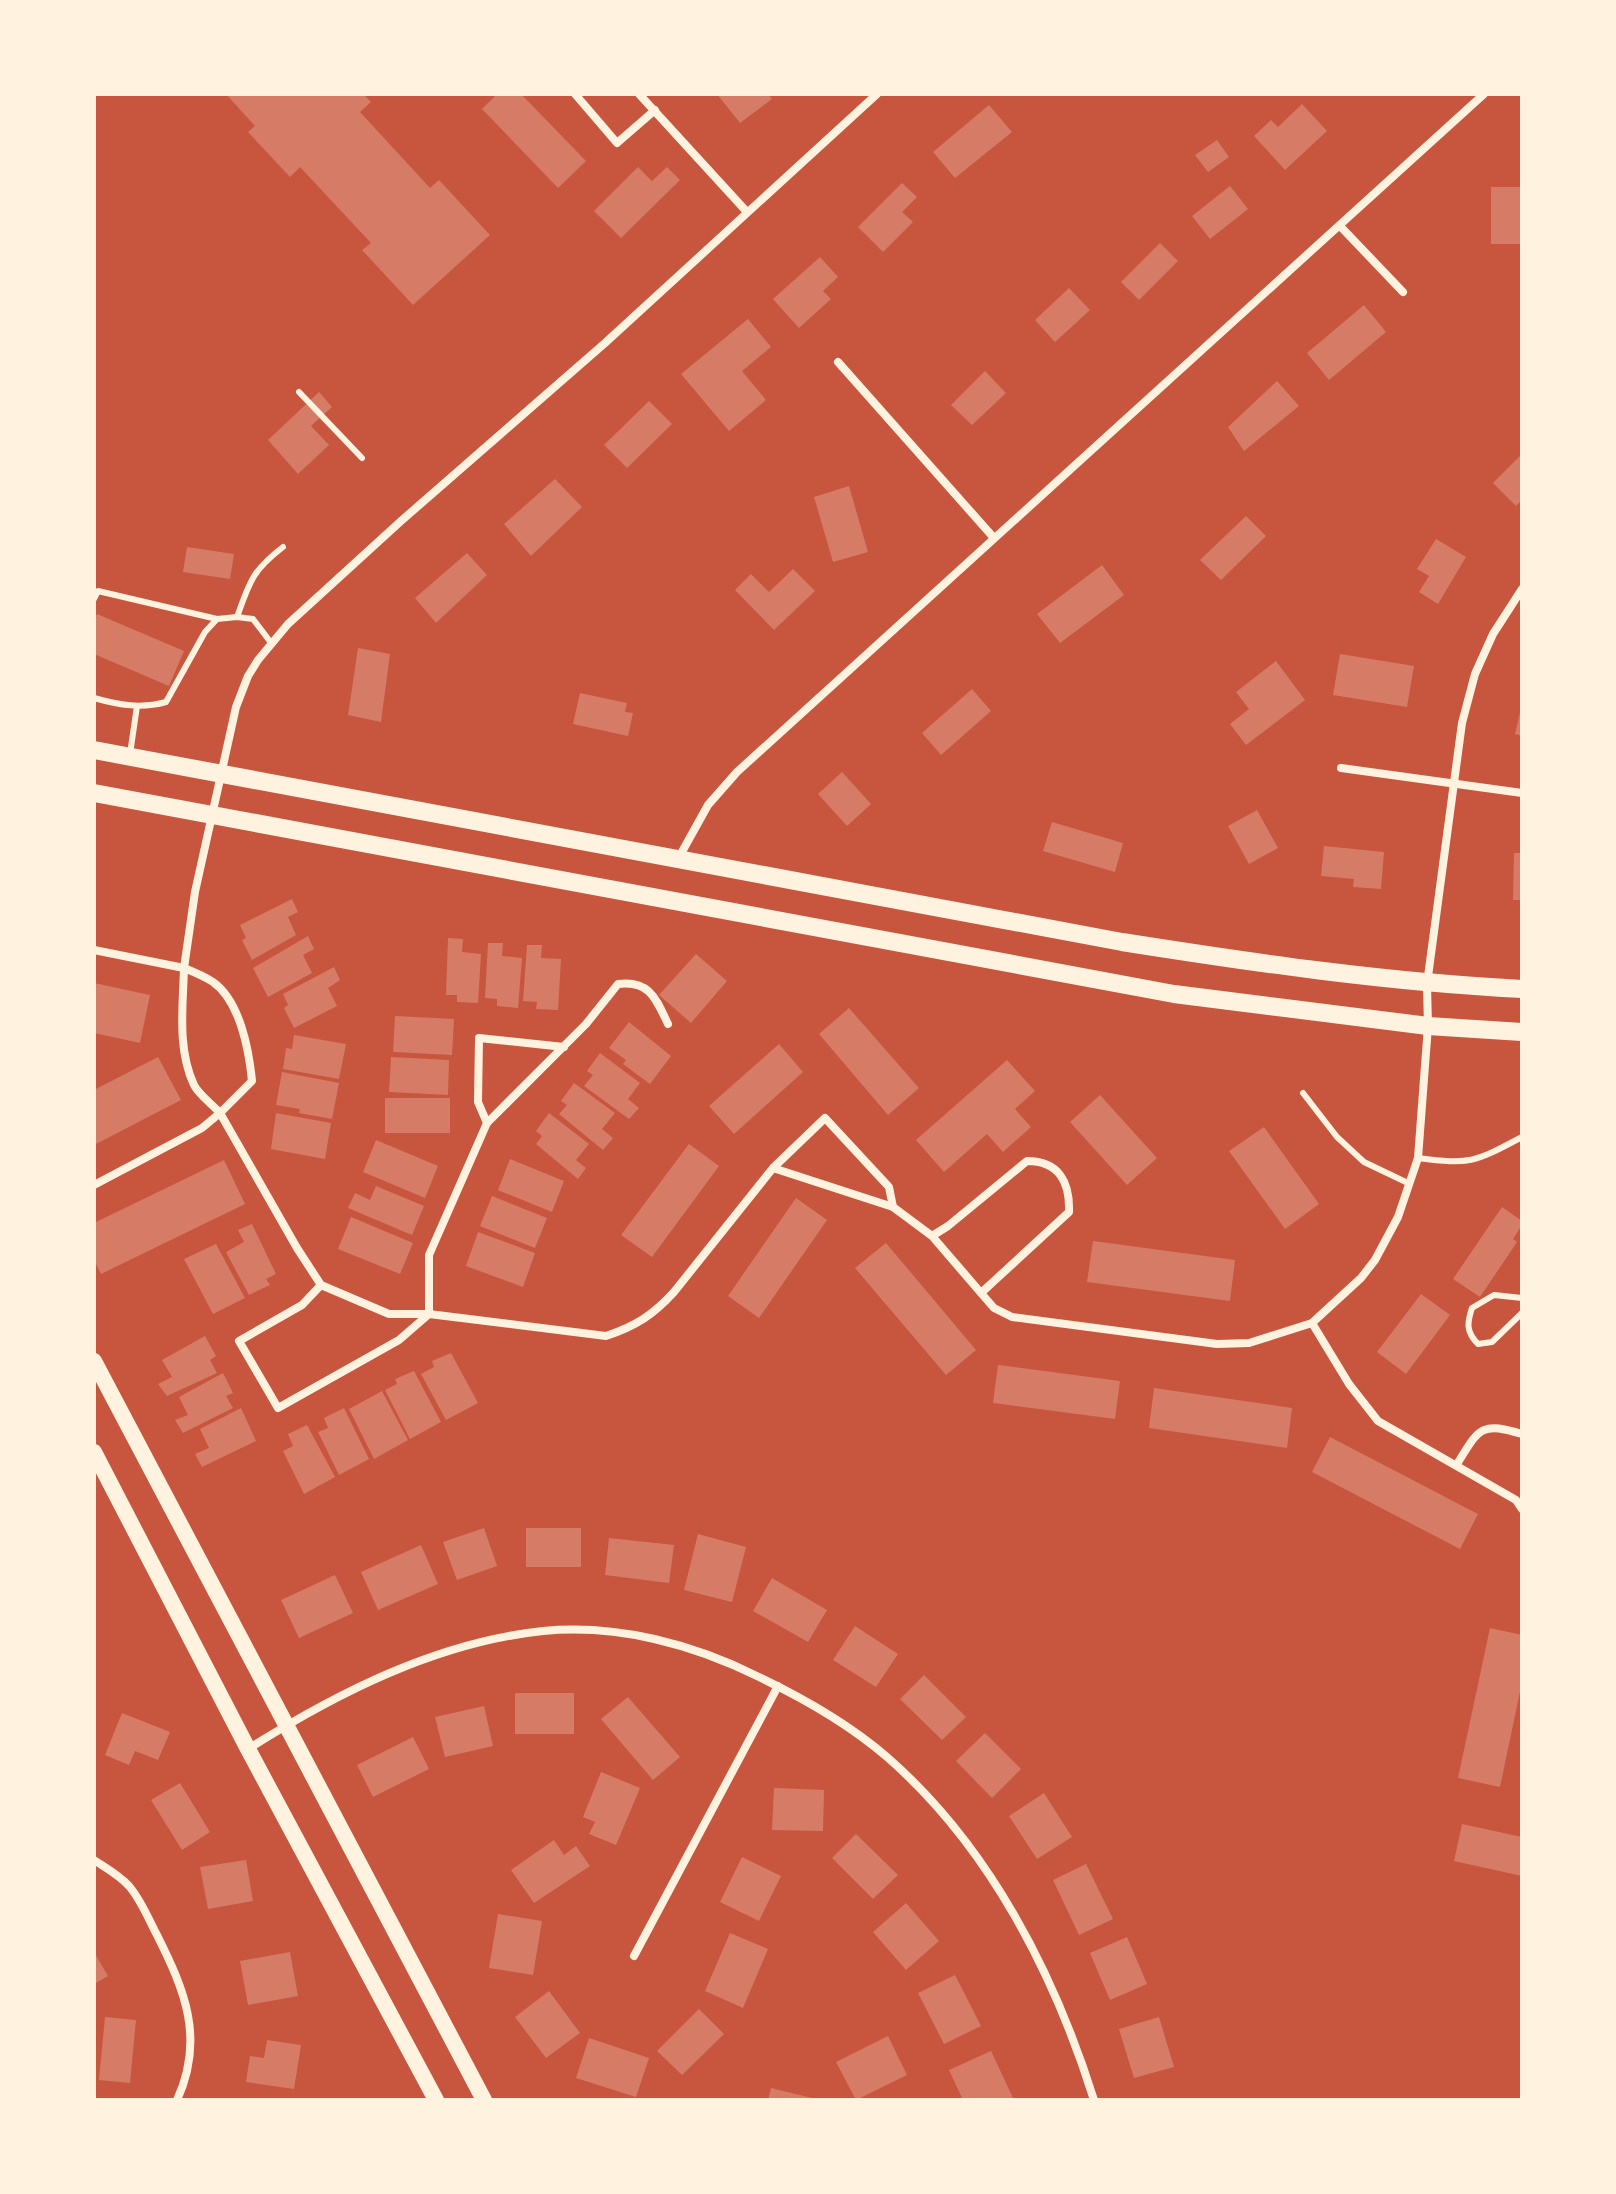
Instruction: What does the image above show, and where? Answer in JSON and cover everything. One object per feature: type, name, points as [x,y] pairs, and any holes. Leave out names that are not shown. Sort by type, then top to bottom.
[{"type":"main road","points":[[94,750],[1122,942],[1293,969],[1427,984],[1522,989]]},
{"type":"main road","points":[[94,793],[1174,994],[1428,1026],[1522,1032]]},
{"type":"main road","points":[[94,1361],[484,2100]]},
{"type":"main road","points":[[94,1452],[248,1749],[436,2100]]},
{"type":"street","points":[[575,94],[617,143],[655,110]]},
{"type":"street","points":[[639,94],[747,212]]},
{"type":"street","points":[[877,94],[605,343],[288,624],[258,660],[236,707],[195,892],[184,968],[182,1031],[186,1060],[195,1087],[220,1113],[321,1285],[389,1314],[429,1314],[606,1336],[632,1327],[658,1310],[773,1168],[825,1118],[889,1187],[893,1207]]},
{"type":"street","points":[[678,859],[708,805],[737,772],[1484,94]]},
{"type":"street","points":[[1340,226],[1403,292]]},
{"type":"street","points":[[838,362],[994,538]]},
{"type":"street","points":[[773,1168],[893,1207],[932,1236],[994,1308],[1012,1317],[1217,1344],[1249,1343],[1312,1323],[1361,1278],[1375,1260],[1398,1217],[1418,1158],[1428,1026],[1427,984],[1462,723],[1475,674],[1493,634],[1522,589]]},
{"type":"street","points":[[1341,768],[1522,793]]},
{"type":"street","points":[[94,950],[184,968],[215,983],[232,1003],[250,1060],[252,1081],[202,1128],[94,1185]]},
{"type":"street","points":[[321,1285],[302,1305],[239,1341],[278,1408],[399,1340],[429,1314],[429,1255],[487,1123],[564,1047],[618,984],[632,982],[643,986],[656,998],[668,1024]]},
{"type":"street","points":[[487,1123],[478,1102],[479,1038],[564,1047]]},
{"type":"street","points":[[932,1236],[1027,1161],[1042,1161],[1057,1171],[1070,1192],[1069,1212],[981,1293]]},
{"type":"street","points":[[1312,1323],[1349,1384],[1378,1421],[1516,1500],[1522,1509]]},
{"type":"street","points":[[1457,1464],[1472,1439],[1482,1430],[1496,1427],[1522,1434]]},
{"type":"street","points":[[248,1749],[285,1726],[432,1655],[488,1640],[544,1631],[609,1632],[689,1647],[729,1662],[835,1719],[886,1757],[932,1804],[974,1854],[1013,1912],[1050,1981],[1078,2049],[1094,2100]]},
{"type":"street","points":[[634,1956],[778,1686]]},
{"type":"street","points":[[94,1860],[128,1885],[178,1976],[191,2031],[189,2062],[177,2100]]},
{"type":"lane","points":[[299,392],[362,458]]},
{"type":"lane","points":[[237,617],[251,578],[263,562],[283,547]]},
{"type":"lane","points":[[94,599],[98,591],[217,619],[253,619],[272,644]]},
{"type":"lane","points":[[94,698],[149,707],[166,702],[205,632],[217,619]]},
{"type":"lane","points":[[130,757],[137,706]]},
{"type":"lane","points":[[1303,1093],[1337,1137],[1364,1162],[1410,1184]]},
{"type":"lane","points":[[1418,1158],[1467,1163],[1522,1137]]},
{"type":"lane","points":[[1522,1298],[1494,1295],[1472,1308],[1467,1322],[1470,1336],[1478,1344],[1492,1342],[1522,1313]]},
{"type":"building","points":[[226,94],[363,94],[371,102],[360,112],[430,188],[439,180],[490,235],[413,305],[362,250],[371,243],[300,167],[290,177],[248,132],[255,126]]},
{"type":"building","points":[[497,94],[521,94],[586,161],[558,188],[482,109]]},
{"type":"building","points":[[717,94],[768,94],[772,99],[740,123]]},
{"type":"building","points":[[1302,104],[1327,131],[1285,170],[1254,136],[1271,120],[1278,127]]},
{"type":"building","points":[[989,105],[1012,132],[955,178],[933,152]]},
{"type":"building","points":[[1217,140],[1229,157],[1208,172],[1195,155]]},
{"type":"building","points":[[638,167],[652,181],[667,167],[680,180],[621,238],[594,211]]},
{"type":"building","points":[[902,183],[917,197],[902,212],[913,222],[883,252],[858,227]]},
{"type":"building","points":[[1230,186],[1248,209],[1210,239],[1192,216]]},
{"type":"building","points":[[1491,187],[1522,187],[1522,244],[1491,244]]},
{"type":"building","points":[[1160,243],[1178,261],[1139,300],[1121,282]]},
{"type":"building","points":[[820,257],[838,277],[823,291],[831,299],[799,328],[773,299]]},
{"type":"building","points":[[1069,288],[1090,310],[1055,342],[1035,320]]},
{"type":"building","points":[[1364,305],[1386,332],[1329,380],[1307,353]]},
{"type":"building","points":[[748,319],[771,347],[742,371],[766,400],[729,431],[681,374]]},
{"type":"building","points":[[985,371],[1006,393],[972,425],[951,405]]},
{"type":"building","points":[[1277,381],[1299,406],[1244,451],[1228,427]]},
{"type":"building","points":[[319,392],[332,407],[311,426],[329,445],[298,474],[268,440]]},
{"type":"building","points":[[649,401],[672,424],[627,468],[604,445]]},
{"type":"building","points":[[1522,454],[1522,500],[1516,506],[1493,483]]},
{"type":"building","points":[[555,479],[582,507],[531,556],[504,524]]},
{"type":"building","points":[[849,486],[868,552],[833,562],[814,497]]},
{"type":"building","points":[[1246,516],[1266,536],[1221,580],[1200,560]]},
{"type":"building","points":[[1436,539],[1466,557],[1438,604],[1419,592],[1429,576],[1417,569]]},
{"type":"building","points":[[187,547],[234,554],[230,579],[183,572]]},
{"type":"building","points":[[467,553],[487,575],[436,623],[415,598]]},
{"type":"building","points":[[1102,565],[1124,595],[1060,643],[1037,614]]},
{"type":"building","points":[[793,569],[815,591],[774,630],[735,590],[751,574],[769,592]]},
{"type":"building","points":[[97,614],[184,651],[169,686],[94,654],[94,620]]},
{"type":"building","points":[[358,648],[390,654],[381,722],[348,715]]},
{"type":"building","points":[[1340,654],[1414,666],[1407,707],[1333,695]]},
{"type":"building","points":[[1276,661],[1305,700],[1246,745],[1230,724],[1249,709],[1236,692]]},
{"type":"building","points":[[972,689],[991,711],[941,755],[922,733]]},
{"type":"building","points":[[580,693],[627,703],[625,712],[633,713],[628,736],[573,724]]},
{"type":"building","points":[[1522,708],[1522,736],[1515,734]]},
{"type":"building","points":[[842,772],[871,804],[847,826],[818,794]]},
{"type":"building","points":[[1257,810],[1278,848],[1249,864],[1228,826]]},
{"type":"building","points":[[1052,822],[1123,843],[1115,872],[1043,851]]},
{"type":"building","points":[[1324,846],[1384,852],[1381,889],[1353,887],[1354,879],[1321,876]]},
{"type":"building","points":[[1514,853],[1522,853],[1522,900],[1513,900]]},
{"type":"building","points":[[292,899],[298,912],[288,917],[296,935],[252,960],[242,940],[246,938],[240,925]]},
{"type":"building","points":[[308,936],[314,949],[303,955],[312,973],[268,997],[253,968]]},
{"type":"building","points":[[448,938],[463,939],[462,952],[481,954],[478,1003],[457,1002],[457,995],[446,995]]},
{"type":"building","points":[[488,943],[503,943],[502,956],[522,958],[518,1008],[497,1006],[497,999],[485,998]]},
{"type":"building","points":[[527,945],[542,945],[541,958],[561,959],[558,1010],[536,1009],[537,1002],[523,1001]]},
{"type":"building","points":[[696,954],[727,981],[691,1023],[659,995]]},
{"type":"building","points":[[334,967],[340,980],[328,988],[337,1006],[294,1028],[284,1008],[288,1005],[283,994]]},
{"type":"building","points":[[94,983],[150,995],[140,1043],[94,1033]]},
{"type":"building","points":[[849,1008],[919,1088],[888,1115],[819,1034]]},
{"type":"building","points":[[395,1016],[454,1019],[452,1055],[393,1052]]},
{"type":"building","points":[[629,1022],[671,1056],[650,1084],[623,1064],[626,1060],[609,1048]]},
{"type":"building","points":[[294,1035],[346,1044],[339,1079],[283,1069],[286,1048],[292,1049]]},
{"type":"building","points":[[779,1044],[803,1072],[734,1134],[709,1106]]},
{"type":"building","points":[[600,1053],[640,1083],[628,1099],[639,1108],[629,1119],[584,1086],[593,1075],[587,1071]]},
{"type":"building","points":[[158,1057],[181,1100],[94,1145],[94,1090]]},
{"type":"building","points":[[391,1057],[449,1060],[448,1095],[389,1092]]},
{"type":"building","points":[[1007,1060],[1035,1091],[1015,1109],[1031,1127],[1003,1152],[987,1134],[944,1172],[916,1140]]},
{"type":"building","points":[[282,1072],[339,1083],[332,1119],[276,1105]]},
{"type":"building","points":[[574,1083],[615,1113],[602,1129],[613,1138],[603,1150],[559,1114],[567,1105],[561,1101]]},
{"type":"building","points":[[1100,1095],[1157,1158],[1127,1185],[1070,1122]]},
{"type":"building","points":[[385,1098],[450,1098],[450,1133],[385,1133]]},
{"type":"building","points":[[276,1113],[331,1123],[325,1159],[271,1149]]},
{"type":"building","points":[[549,1113],[589,1144],[576,1160],[586,1168],[578,1179],[536,1144],[542,1136],[536,1131]]},
{"type":"building","points":[[1264,1127],[1319,1204],[1285,1229],[1229,1151]]},
{"type":"building","points":[[376,1140],[438,1166],[425,1198],[363,1172]]},
{"type":"building","points":[[689,1144],[719,1166],[652,1257],[621,1235]]},
{"type":"building","points":[[510,1159],[564,1181],[552,1212],[498,1190]]},
{"type":"building","points":[[224,1160],[245,1204],[101,1274],[94,1260],[94,1223]]},
{"type":"building","points":[[376,1186],[424,1206],[412,1235],[348,1208],[355,1193],[370,1200]]},
{"type":"building","points":[[492,1196],[547,1218],[535,1248],[480,1226]]},
{"type":"building","points":[[796,1198],[827,1220],[759,1318],[728,1296]]},
{"type":"building","points":[[1502,1207],[1522,1221],[1522,1225],[1513,1239],[1517,1242],[1480,1297],[1453,1279]]},
{"type":"building","points":[[351,1217],[413,1243],[400,1274],[338,1249]]},
{"type":"building","points":[[252,1224],[276,1274],[266,1279],[270,1285],[249,1295],[226,1252],[244,1242],[238,1230]]},
{"type":"building","points":[[478,1232],[535,1253],[523,1287],[466,1266]]},
{"type":"building","points":[[1093,1241],[1235,1260],[1230,1301],[1087,1282]]},
{"type":"building","points":[[886,1243],[976,1350],[946,1375],[855,1268]]},
{"type":"building","points":[[216,1244],[245,1298],[213,1314],[184,1259]]},
{"type":"building","points":[[1421,1294],[1450,1315],[1406,1374],[1377,1352]]},
{"type":"building","points":[[205,1336],[216,1356],[210,1360],[217,1373],[167,1396],[158,1384],[172,1377],[162,1360]]},
{"type":"building","points":[[451,1353],[478,1403],[446,1420],[421,1374],[434,1367],[432,1361]]},
{"type":"building","points":[[998,1365],[1120,1381],[1115,1419],[993,1403]]},
{"type":"building","points":[[414,1371],[441,1422],[410,1439],[385,1390],[397,1384],[395,1379]]},
{"type":"building","points":[[223,1373],[233,1393],[226,1396],[233,1408],[183,1433],[175,1420],[188,1415],[179,1397]]},
{"type":"building","points":[[1154,1388],[1292,1408],[1287,1448],[1149,1428]]},
{"type":"building","points":[[382,1391],[408,1440],[374,1459],[349,1409]]},
{"type":"building","points":[[241,1408],[256,1441],[202,1467],[195,1454],[209,1448],[200,1429]]},
{"type":"building","points":[[344,1408],[369,1459],[339,1475],[318,1432],[328,1428],[324,1418]]},
{"type":"building","points":[[307,1425],[335,1477],[304,1494],[283,1451],[293,1446],[288,1434]]},
{"type":"building","points":[[1330,1437],[1478,1514],[1460,1549],[1312,1472]]},
{"type":"building","points":[[484,1528],[497,1566],[457,1580],[443,1542]]},
{"type":"building","points":[[526,1528],[581,1528],[581,1567],[526,1567]]},
{"type":"building","points":[[698,1534],[746,1547],[732,1602],[684,1590]]},
{"type":"building","points":[[609,1538],[674,1545],[669,1583],[605,1575]]},
{"type":"building","points":[[421,1545],[438,1584],[378,1610],[361,1572]]},
{"type":"building","points":[[335,1575],[353,1613],[299,1638],[281,1600]]},
{"type":"building","points":[[772,1578],[827,1610],[808,1642],[753,1611]]},
{"type":"building","points":[[855,1626],[898,1654],[876,1687],[833,1660]]},
{"type":"building","points":[[1490,1628],[1522,1635],[1522,1682],[1500,1787],[1458,1778]]},
{"type":"building","points":[[924,1675],[966,1717],[942,1740],[900,1699]]},
{"type":"building","points":[[515,1693],[574,1693],[574,1734],[515,1734]]},
{"type":"building","points":[[628,1697],[680,1757],[653,1780],[601,1719]]},
{"type":"building","points":[[484,1706],[493,1746],[445,1757],[435,1717]]},
{"type":"building","points":[[122,1713],[170,1732],[158,1760],[135,1751],[129,1765],[105,1755]]},
{"type":"building","points":[[985,1733],[1021,1769],[992,1798],[956,1761]]},
{"type":"building","points":[[413,1737],[429,1769],[373,1797],[357,1765]]},
{"type":"building","points":[[601,1772],[640,1788],[616,1845],[589,1834],[595,1822],[583,1817]]},
{"type":"building","points":[[180,1783],[210,1832],[182,1850],[151,1800]]},
{"type":"building","points":[[774,1788],[824,1790],[823,1831],[772,1830]]},
{"type":"building","points":[[1044,1793],[1072,1837],[1037,1859],[1009,1816]]},
{"type":"building","points":[[1462,1824],[1522,1837],[1522,1876],[1454,1861]]},
{"type":"building","points":[[856,1834],[898,1875],[873,1899],[832,1858]]},
{"type":"building","points":[[554,1840],[564,1855],[576,1846],[590,1866],[534,1903],[511,1870]]},
{"type":"building","points":[[742,1857],[781,1876],[759,1921],[720,1902]]},
{"type":"building","points":[[246,1860],[253,1901],[208,1909],[200,1867]]},
{"type":"building","points":[[1086,1864],[1113,1919],[1079,1935],[1053,1880]]},
{"type":"building","points":[[906,1903],[939,1941],[906,1970],[873,1932]]},
{"type":"building","points":[[498,1914],[542,1921],[533,1975],[489,1968]]},
{"type":"building","points":[[730,1933],[768,1949],[743,2008],[705,1991]]},
{"type":"building","points":[[1127,1937],[1147,1984],[1110,2000],[1090,1953]]},
{"type":"building","points":[[94,1952],[108,1976],[94,1984]]},
{"type":"building","points":[[290,1952],[298,1996],[248,2005],[240,1961]]},
{"type":"building","points":[[955,1975],[981,2026],[944,2044],[918,1993]]},
{"type":"building","points":[[549,1991],[580,2033],[546,2058],[515,2017]]},
{"type":"building","points":[[699,2009],[724,2034],[682,2075],[657,2051]]},
{"type":"building","points":[[105,2017],[136,2020],[130,2083],[99,2080]]},
{"type":"building","points":[[1159,2017],[1174,2067],[1134,2078],[1119,2029]]},
{"type":"building","points":[[888,2036],[907,2075],[856,2100],[836,2062]]},
{"type":"building","points":[[589,2038],[649,2058],[636,2097],[576,2078]]},
{"type":"building","points":[[267,2040],[301,2045],[294,2089],[246,2082],[250,2056],[264,2058]]},
{"type":"building","points":[[991,2051],[1014,2100],[963,2100],[949,2070]]},
{"type":"building","points":[[771,2088],[816,2099],[768,2100]]}]
